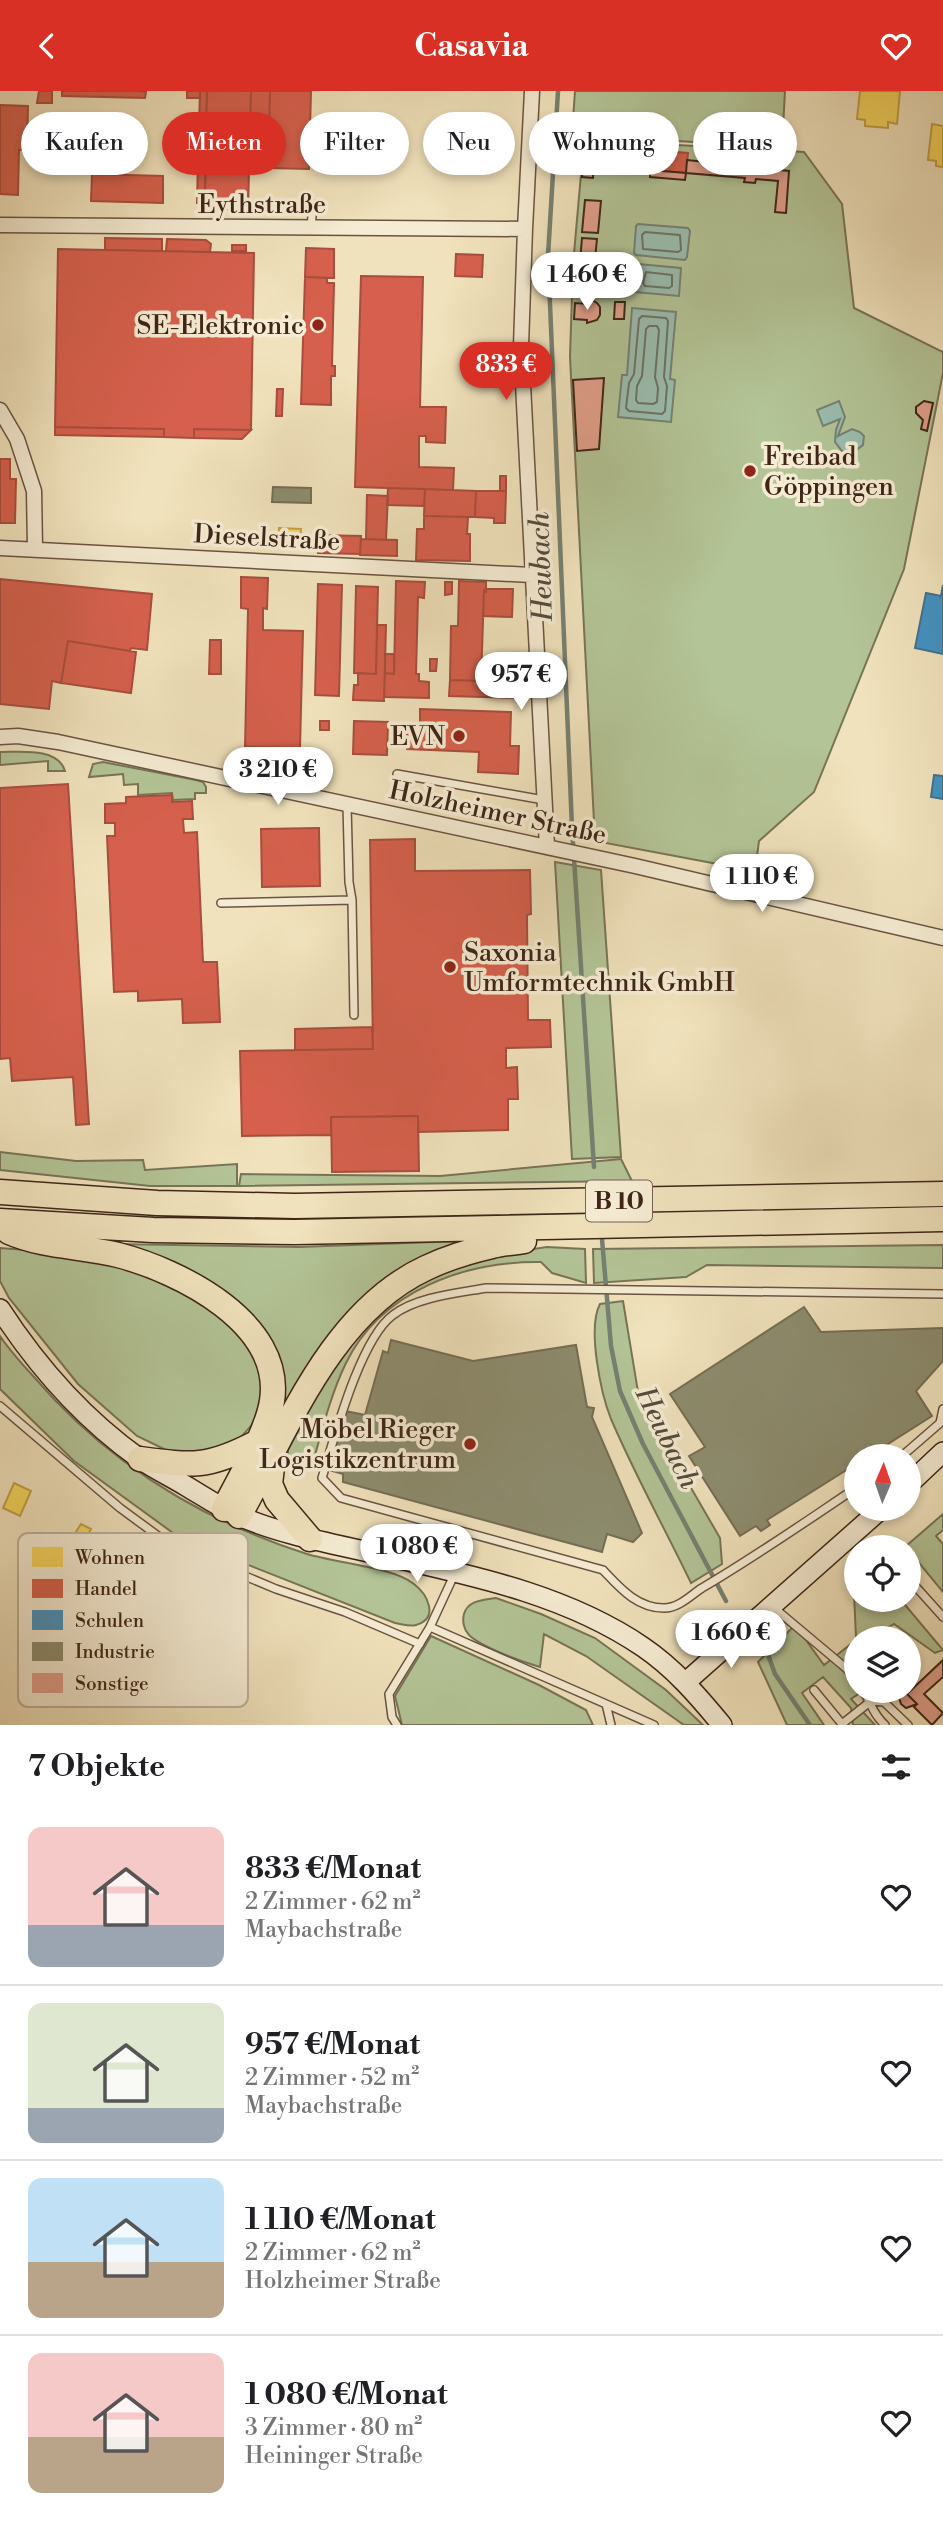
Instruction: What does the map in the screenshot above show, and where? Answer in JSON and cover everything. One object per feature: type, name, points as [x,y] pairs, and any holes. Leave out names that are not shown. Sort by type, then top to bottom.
[{"type":"highway","name":"B 10","points":[[0,1192],[157,1203],[295,1206],[943,1194]]},
{"type":"highway","name":"B 10","points":[[0,1221],[153,1230],[295,1232],[943,1219]]},
{"type":"highway","points":[[0,1227],[26,1239],[115,1254],[172,1274],[209,1296],[244,1324],[260,1342],[269,1364],[273,1390],[265,1447],[204,1464],[174,1464],[140,1459]]},
{"type":"highway","name":"B 10","points":[[231,1513],[265,1447],[340,1338],[369,1305],[398,1283],[425,1268],[494,1245],[522,1242],[549,1227]]},
{"type":"highway","name":"B 10","points":[[265,1447],[273,1492],[310,1539]]},
{"type":"main road","points":[[0,1309],[28,1351],[78,1406],[140,1459],[231,1513],[310,1539],[456,1572],[587,1614],[644,1647],[686,1682],[722,1725]]},
{"type":"main road","points":[[921,1473],[943,1452]]},
{"type":"main road","points":[[686,1682],[868,1521]]},
{"type":"street","points":[[533,91],[521,346],[544,800],[552,848]]},
{"type":"street","name":"Eythstraße","points":[[0,225],[525,229]]},
{"type":"street","points":[[0,410],[17,439],[34,491],[35,548]]},
{"type":"street","name":"Dieselstraße","points":[[0,548],[531,575]]},
{"type":"street","name":"Holzheimer Straße","points":[[0,737],[18,736],[58,741],[589,856],[943,938]]},
{"type":"lane","points":[[311,228],[313,204]]},
{"type":"lane","points":[[397,774],[544,800]]},
{"type":"lane","points":[[347,804],[354,1015]]},
{"type":"lane","points":[[221,903],[352,900]]},
{"type":"lane","points":[[844,1496],[699,1591],[671,1607],[654,1607],[627,1597],[603,1570],[341,1499],[323,1478],[347,1396],[376,1334],[393,1315],[426,1300],[486,1288],[943,1294]]},
{"type":"lane","points":[[0,1406],[120,1508],[154,1533]]},
{"type":"lane","points":[[916,1444],[940,1423],[943,1409]]},
{"type":"lane","points":[[397,1725],[392,1717],[389,1694],[430,1627],[456,1572]]},
{"type":"lane","points":[[248,1577],[345,1612],[420,1644]]},
{"type":"lane","points":[[921,1592],[943,1617]]},
{"type":"lane","points":[[773,1607],[844,1666]]},
{"type":"lane","points":[[430,1627],[654,1725]]},
{"type":"lane","points":[[814,1690],[842,1725],[868,1703]]},
{"type":"lane","points":[[870,1703],[873,1714],[885,1725]]},
{"type":"lane","points":[[885,1703],[908,1725]]},
{"type":"lane","points":[[606,1704],[611,1725]]},
{"type":"shaded area","points":[[575,91],[785,91],[784,112],[693,112],[693,142],[679,141],[679,112],[574,112]]},
{"type":"shaded area","name":"Freibad Göppingen","points":[[679,145],[693,146],[693,175],[797,175],[797,152],[804,152],[842,204],[854,308],[943,352],[943,373],[904,569],[814,792],[759,841],[755,871],[595,841],[570,357],[573,265],[581,175],[679,175]]},
{"type":"shaded area","points":[[0,752],[47,754],[61,763],[65,771],[48,771],[48,761],[0,765]]},
{"type":"shaded area","points":[[103,762],[203,782],[206,793],[195,793],[195,799],[173,800],[172,793],[138,795],[138,784],[124,785],[123,774],[89,777],[93,764]]},
{"type":"shaded area","points":[[555,862],[601,870],[621,1157],[572,1159]]},
{"type":"shaded area","points":[[0,1152],[76,1161],[143,1160],[145,1170],[237,1164],[237,1186],[150,1186],[0,1170]]},
{"type":"shaded area","points":[[621,1159],[632,1181],[239,1186],[241,1174],[440,1176]]},
{"type":"shaded area","points":[[462,1241],[460,1247],[390,1281],[263,1456],[273,1354],[114,1244],[299,1247]]},
{"type":"shaded area","points":[[943,1245],[943,1268],[707,1265],[686,1277],[594,1283],[593,1249]]},
{"type":"shaded area","points":[[547,1247],[585,1249],[586,1283],[552,1273],[541,1262],[512,1263],[455,1275],[428,1285],[403,1299],[361,1338],[346,1363],[331,1401],[312,1466],[288,1463],[288,1450],[330,1370],[359,1326],[413,1281],[493,1255]]},
{"type":"shaded area","points":[[0,1248],[77,1254],[135,1267],[184,1289],[242,1332],[262,1375],[262,1405],[251,1426],[235,1444],[205,1455],[170,1452],[137,1436],[78,1384],[9,1298],[0,1281]]},
{"type":"shaded area","points":[[623,1301],[639,1398],[720,1538],[722,1564],[691,1583],[620,1440],[603,1394],[595,1344],[596,1315],[600,1304]]},
{"type":"shaded area","points":[[0,1336],[62,1408],[93,1436],[158,1485],[230,1524],[268,1540],[307,1554],[379,1569],[405,1578],[419,1588],[427,1600],[428,1617],[414,1626],[395,1623],[248,1565],[248,1533],[173,1533],[74,1461],[0,1389]]},
{"type":"shaded area","points":[[943,1514],[943,1530],[936,1536],[943,1544],[943,1592],[921,1565],[921,1535],[919,1535]]},
{"type":"shaded area","points":[[496,1598],[595,1638],[666,1690],[703,1725],[684,1725],[586,1656],[544,1634],[540,1667],[503,1654],[475,1640],[467,1633],[464,1625],[466,1609],[477,1601]]},
{"type":"shaded area","points":[[855,1612],[911,1612],[943,1650],[935,1653],[921,1643],[921,1626],[855,1626]]},
{"type":"shaded area","points":[[795,1625],[824,1665],[844,1649],[844,1700],[823,1677],[802,1693],[824,1725],[787,1725],[758,1662]]},
{"type":"shaded area","points":[[431,1636],[539,1685],[586,1710],[593,1725],[402,1725],[395,1696]]},
{"type":"shaded area","points":[[846,1703],[855,1703],[875,1725],[853,1725],[851,1708]]},
{"type":"water","points":[[638,224],[688,228],[690,231],[685,260],[636,255],[634,253]]},
{"type":"water","points":[[638,264],[681,268],[679,296],[635,292]]},
{"type":"water","points":[[632,308],[676,312],[670,379],[675,380],[671,422],[618,417],[622,375],[627,375]]},
{"type":"water","points":[[839,401],[845,417],[838,436],[852,429],[864,436],[863,445],[854,452],[842,451],[835,442],[840,419],[823,426],[817,410]]},
{"type":"building: Wohnen","points":[[860,91],[900,91],[897,124],[888,122],[888,128],[865,126],[865,120],[857,119]]},
{"type":"building: Wohnen","points":[[932,124],[943,126],[943,167],[936,166],[936,161],[928,160]]},
{"type":"building: Wohnen","points":[[279,528],[301,529],[300,546],[278,545]]},
{"type":"building: Wohnen","points":[[14,1483],[31,1491],[20,1516],[3,1508]]},
{"type":"building: Wohnen","points":[[81,1524],[91,1529],[89,1533],[75,1533]]},
{"type":"building: Handel","points":[[39,91],[52,91],[52,103],[37,103]]},
{"type":"building: Handel","points":[[62,91],[146,92],[145,98],[62,96]]},
{"type":"building: Handel","points":[[187,91],[200,91],[200,98],[187,98]]},
{"type":"building: Handel","points":[[200,91],[207,91],[206,112],[199,112]]},
{"type":"building: Handel","points":[[207,91],[251,91],[250,112],[206,112]]},
{"type":"building: Handel","points":[[251,91],[270,91],[269,112],[250,112]]},
{"type":"building: Handel","points":[[270,91],[311,91],[310,112],[300,112],[300,169],[286,168],[286,112],[269,112]]},
{"type":"building: Handel","points":[[0,105],[28,106],[28,112],[21,112],[18,195],[0,194]]},
{"type":"building: Handel","points":[[679,152],[688,153],[686,173],[679,172]]},
{"type":"building: Handel","points":[[92,175],[163,176],[163,203],[91,201]]},
{"type":"building: Handel","points":[[198,175],[206,175],[205,203],[197,203]]},
{"type":"building: Handel","points":[[205,175],[249,175],[248,210],[204,209]]},
{"type":"building: Handel","points":[[105,238],[162,239],[162,251],[105,250]]},
{"type":"building: Handel","points":[[167,239],[206,240],[211,244],[210,252],[166,251]]},
{"type":"building: Handel","points":[[232,245],[246,245],[246,251],[232,251]]},
{"type":"building: Handel","points":[[306,248],[334,249],[334,278],[305,277]]},
{"type":"building: Handel","points":[[58,249],[254,253],[251,430],[194,429],[194,438],[164,437],[164,429],[55,427]]},
{"type":"building: Handel","points":[[456,254],[483,255],[482,277],[455,276]]},
{"type":"building: Handel","points":[[361,276],[423,277],[420,407],[446,407],[445,443],[426,442],[426,436],[419,436],[419,467],[454,468],[453,490],[355,487]]},
{"type":"building: Handel","name":"SE-Elektronic","points":[[305,277],[327,278],[327,283],[334,283],[332,366],[335,366],[335,376],[331,376],[331,405],[301,404]]},
{"type":"building: Handel","points":[[277,389],[283,389],[282,416],[276,416]]},
{"type":"building: Handel","points":[[55,427],[164,429],[164,437],[55,435]]},
{"type":"building: Handel","points":[[194,429],[251,430],[242,439],[194,438]]},
{"type":"building: Handel","points":[[0,459],[10,459],[10,479],[16,479],[15,523],[0,523]]},
{"type":"building: Handel","points":[[500,476],[506,476],[506,491],[500,491]]},
{"type":"building: Handel","points":[[388,488],[425,489],[424,506],[387,505]]},
{"type":"building: Handel","points":[[425,489],[476,491],[475,517],[424,516]]},
{"type":"building: Handel","points":[[476,491],[506,491],[505,523],[494,523],[494,518],[475,517]]},
{"type":"building: Handel","points":[[367,495],[388,496],[386,540],[366,539]]},
{"type":"building: Handel","points":[[424,516],[468,517],[470,561],[416,560],[417,529],[424,529]]},
{"type":"building: Handel","points":[[319,535],[361,536],[360,554],[318,553]]},
{"type":"building: Handel","points":[[361,539],[397,540],[397,556],[360,555]]},
{"type":"building: Handel","points":[[241,577],[268,578],[267,609],[263,608],[263,630],[303,631],[300,748],[245,747],[248,609],[241,608]]},
{"type":"building: Handel","points":[[0,579],[152,594],[147,650],[131,648],[130,651],[68,641],[61,683],[52,681],[49,709],[0,704]]},
{"type":"building: Handel","points":[[396,581],[425,582],[424,598],[418,597],[416,674],[419,674],[419,681],[429,682],[429,698],[384,697],[385,673],[394,674]]},
{"type":"building: Handel","points":[[459,581],[486,582],[481,681],[450,680],[451,626],[458,626]]},
{"type":"building: Handel","points":[[445,582],[452,582],[452,594],[445,595]]},
{"type":"building: Handel","points":[[318,584],[342,585],[339,696],[315,695]]},
{"type":"building: Handel","points":[[356,586],[378,587],[376,674],[354,673]]},
{"type":"building: Handel","points":[[486,589],[513,589],[512,617],[483,616]]},
{"type":"building: Handel","points":[[377,625],[386,625],[384,701],[353,700],[354,685],[358,685],[358,673],[376,674]]},
{"type":"building: Handel","points":[[210,640],[221,640],[221,674],[209,674]]},
{"type":"building: Handel","points":[[68,641],[136,652],[131,693],[61,683]]},
{"type":"building: Handel","points":[[385,654],[394,654],[394,674],[385,673]]},
{"type":"building: Handel","points":[[430,659],[437,659],[436,671],[430,671]]},
{"type":"building: Handel","points":[[450,680],[524,682],[523,698],[449,696]]},
{"type":"building: Handel","name":"EVN","points":[[420,709],[511,712],[510,746],[519,746],[518,774],[478,772],[479,752],[407,749],[407,726],[420,726]]},
{"type":"building: Handel","points":[[320,721],[329,721],[329,730],[320,730]]},
{"type":"building: Handel","points":[[354,721],[388,722],[387,755],[353,754]]},
{"type":"building: Handel","points":[[68,784],[89,1124],[76,1125],[73,1077],[12,1081],[10,1058],[0,1059],[0,788]]},
{"type":"building: Handel","points":[[172,795],[172,802],[192,801],[193,819],[183,819],[184,833],[197,832],[203,962],[217,962],[220,1022],[183,1023],[182,999],[138,1001],[138,991],[114,992],[107,836],[115,836],[115,823],[105,823],[105,804],[126,803],[126,797]]},
{"type":"building: Handel","points":[[319,828],[320,886],[262,887],[261,829]]},
{"type":"building: Handel","name":"Saxonia Umformtechnik GmbH","points":[[415,839],[415,871],[530,870],[531,914],[527,915],[528,1020],[550,1020],[551,1047],[506,1048],[506,1068],[517,1067],[518,1099],[508,1099],[508,1130],[418,1132],[418,1116],[331,1117],[331,1135],[242,1136],[240,1051],[373,1049],[370,840]]},
{"type":"building: Handel","points":[[372,1027],[373,1049],[295,1050],[295,1029]]},
{"type":"building: Handel","points":[[418,1116],[419,1171],[332,1172],[331,1117]]},
{"type":"building: Schulen","points":[[943,585],[943,654],[915,648],[926,593],[941,596]]},
{"type":"building: Schulen","points":[[934,775],[943,776],[943,799],[931,797]]},
{"type":"building: Industrie","points":[[273,487],[311,488],[311,503],[272,502]]},
{"type":"building: Industrie","points":[[804,1307],[821,1332],[943,1328],[943,1361],[916,1391],[932,1416],[888,1444],[844,1444],[844,1472],[767,1520],[770,1525],[761,1531],[756,1526],[740,1536],[689,1456],[705,1447],[670,1394]]},
{"type":"building: Industrie","name":"Möbel Rieger Logistikzentrum","points":[[391,1340],[473,1361],[576,1345],[587,1407],[594,1408],[592,1417],[642,1533],[633,1542],[607,1534],[602,1552],[343,1482],[343,1474],[329,1470],[345,1411],[365,1415],[383,1351],[388,1353]]},
{"type":"building: Sonstige","points":[[687,160],[693,161],[693,174],[686,173]]},
{"type":"building: Sonstige","points":[[686,173],[685,180],[650,175]]},
{"type":"building: Sonstige","points":[[710,175],[789,175],[786,213],[775,212],[778,181],[756,179],[755,183],[744,182],[745,178]]},
{"type":"building: Sonstige","points":[[585,200],[601,201],[598,233],[582,232]]},
{"type":"building: Sonstige","points":[[582,238],[597,239],[592,287],[578,285]]},
{"type":"building: Sonstige","points":[[590,299],[600,307],[597,320],[587,323],[587,320],[574,319],[575,303],[589,304]]},
{"type":"building: Sonstige","points":[[615,302],[625,302],[624,319],[614,319]]},
{"type":"building: Sonstige","points":[[604,378],[599,449],[577,451],[573,380]]},
{"type":"building: Sonstige","points":[[924,401],[933,403],[927,431],[921,429],[923,420],[916,413],[916,407]]},
{"type":"building: Sonstige","points":[[943,1660],[943,1677],[924,1694],[943,1713],[932,1725],[914,1707],[916,1703],[921,1703],[921,1681]]},
{"type":"building: Sonstige","points":[[901,1703],[917,1704],[906,1708]]},
{"type":"waterway","name":"Heubach","points":[[558,91],[548,256],[572,828],[594,1167]]},
{"type":"waterway","name":"Heubach","points":[[602,1239],[611,1346],[620,1391],[643,1444],[726,1601]]},
{"type":"waterway","name":"Heubach","points":[[762,1638],[775,1674],[810,1725]]},
{"type":"place","name":"SE-Elektronic","points":[[318,325]]},
{"type":"place","name":"Freibad Göppingen","points":[[750,471]]},
{"type":"place","name":"EVN","points":[[459,736]]},
{"type":"place","name":"Saxonia Umformtechnik GmbH","points":[[450,967]]},
{"type":"place","name":"Möbel Rieger Logistikzentrum","points":[[470,1444]]}]
